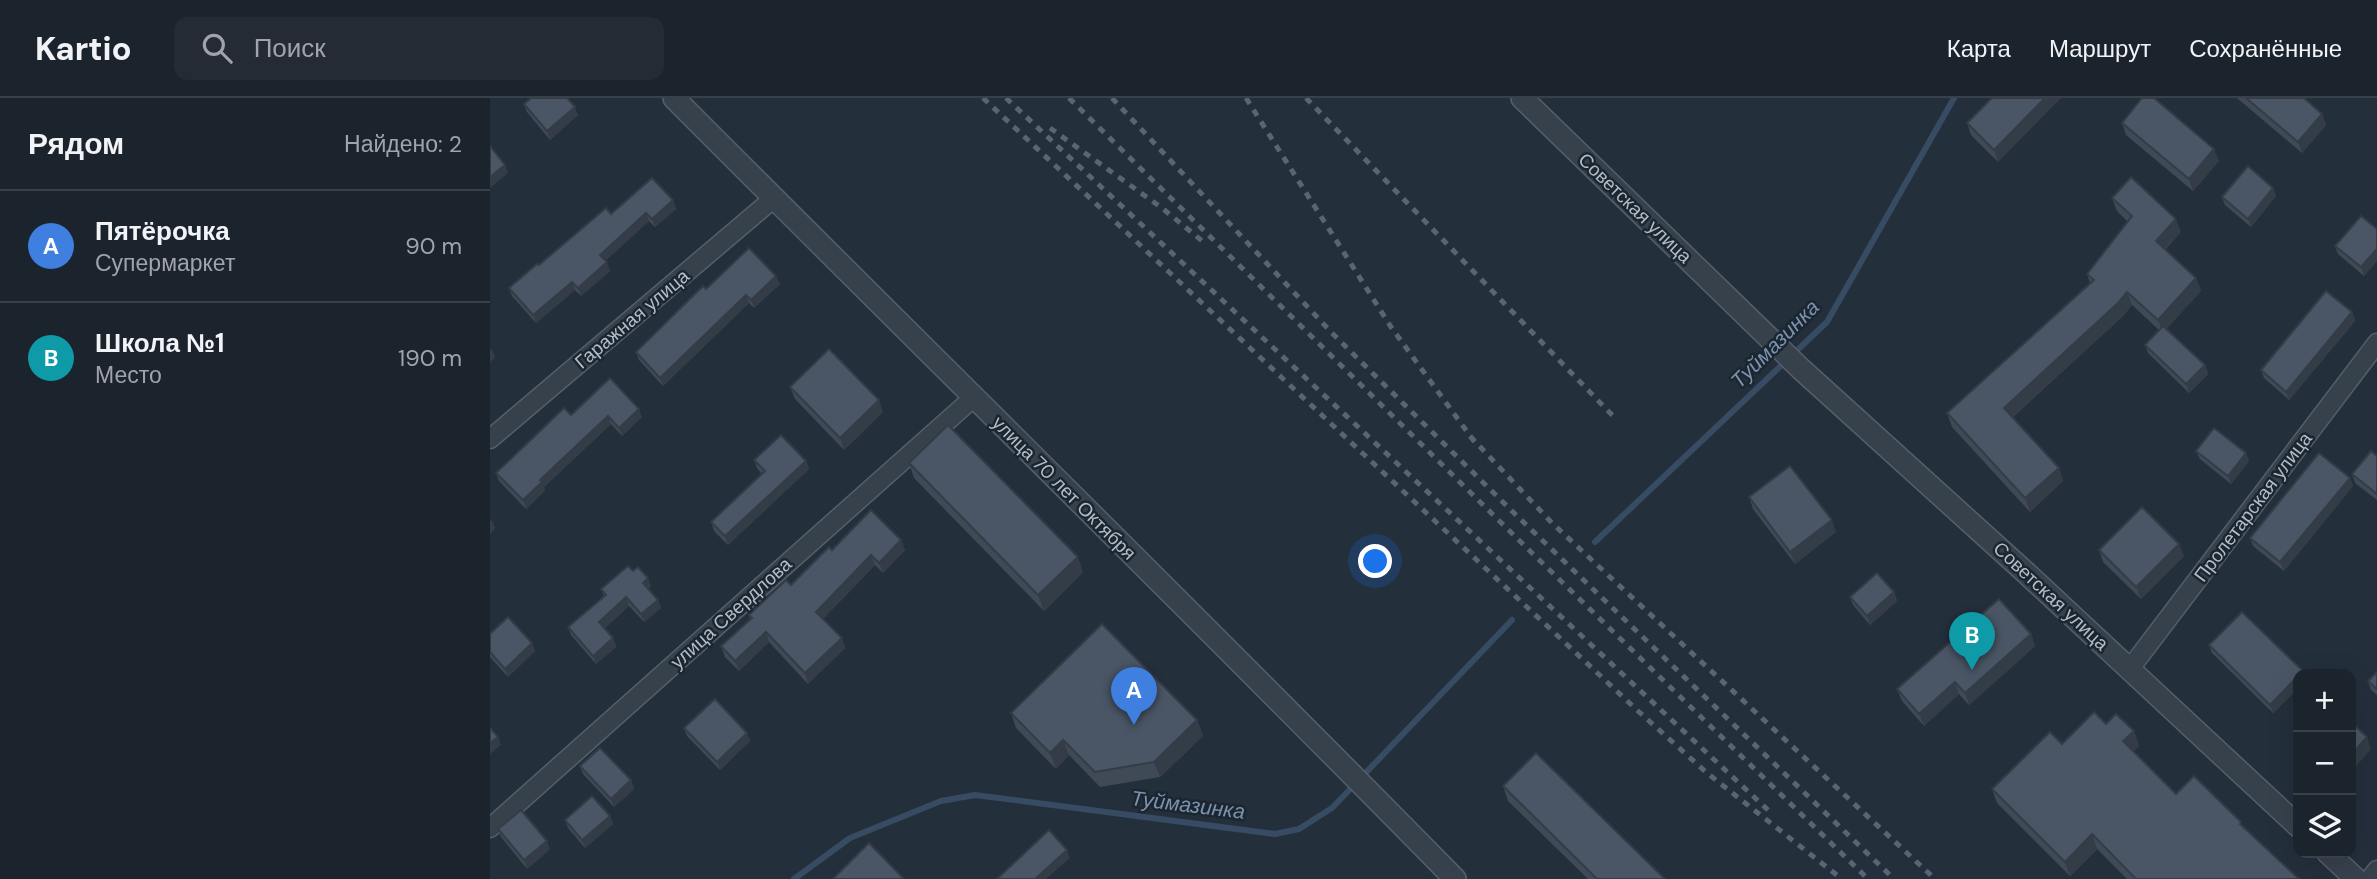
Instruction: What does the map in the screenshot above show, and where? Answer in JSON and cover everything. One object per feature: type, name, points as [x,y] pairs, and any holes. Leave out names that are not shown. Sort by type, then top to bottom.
[{"type":"street","name":"улица 70 лет Октября","points":[[674,98],[1331,752],[1455,879]]},
{"type":"street","name":"Советская улица","points":[[1522,98],[1777,347],[2024,570],[2293,821]]},
{"type":"street","name":"Гаражная улица","points":[[490,439],[774,198]]},
{"type":"street","name":"Пролетарская улица","points":[[2129,670],[2377,343]]},
{"type":"street","name":"улица Свердлова","points":[[490,828],[973,398]]},
{"type":"street","points":[[2333,858],[2356,879]]},
{"type":"street","points":[[2370,879],[2377,870]]},
{"type":"building","points":[[531,98],[567,98],[575,107],[547,131],[524,104]]},
{"type":"building","points":[[1992,98],[2045,98],[1994,150],[1967,123]]},
{"type":"building","points":[[2142,98],[2154,98],[2214,149],[2189,179],[2122,123]]},
{"type":"building","points":[[2246,98],[2304,98],[2322,114],[2298,142]]},
{"type":"building","points":[[490,146],[505,165],[490,177]]},
{"type":"building","points":[[2248,166],[2273,188],[2248,219],[2222,197]]},
{"type":"building","points":[[2131,177],[2176,219],[2156,241],[2196,278],[2158,320],[2127,292],[2004,408],[2059,468],[2025,498],[1947,413],[2094,280],[2087,274],[2132,216],[2112,198]]},
{"type":"building","points":[[652,178],[673,200],[652,219],[646,213],[600,255],[607,262],[578,288],[572,282],[533,315],[509,288],[606,208],[611,214]]},
{"type":"building","points":[[2361,216],[2377,229],[2377,249],[2361,267],[2335,246]]},
{"type":"building","points":[[749,248],[776,276],[751,300],[746,295],[660,378],[636,352],[703,286],[706,289]]},
{"type":"building","points":[[2326,291],[2352,312],[2286,392],[2261,370]]},
{"type":"building","points":[[2163,326],[2205,365],[2186,384],[2145,345]]},
{"type":"building","points":[[829,349],[879,400],[840,438],[790,387]]},
{"type":"building","points":[[610,378],[639,409],[619,428],[608,416],[540,480],[542,482],[523,500],[496,473],[564,408],[571,415]]},
{"type":"building","points":[[948,425],[1078,557],[1038,595],[909,463]]},
{"type":"building","points":[[2214,428],[2246,453],[2228,476],[2196,451]]},
{"type":"building","points":[[781,435],[806,461],[725,536],[711,522],[765,471],[754,460]]},
{"type":"building","points":[[2371,451],[2377,456],[2377,494],[2352,474]]},
{"type":"building","points":[[2319,453],[2350,478],[2280,562],[2250,538]]},
{"type":"building","points":[[1790,466],[1832,520],[1790,552],[1749,497]]},
{"type":"building","points":[[2142,507],[2179,544],[2136,587],[2099,550]]},
{"type":"building","points":[[871,510],[901,540],[879,563],[871,555],[816,612],[842,638],[805,673],[766,632],[735,661],[721,646],[752,618],[749,615],[786,580],[791,585],[829,547],[832,550]]},
{"type":"building","points":[[628,566],[633,571],[638,567],[648,578],[643,583],[658,600],[641,614],[626,597],[599,622],[613,638],[593,656],[568,627],[606,595],[601,589]]},
{"type":"building","points":[[1877,573],[1894,592],[1867,616],[1850,597]]},
{"type":"building","points":[[1999,599],[2031,634],[1965,693],[1955,682],[1919,714],[1897,689]]},
{"type":"building","points":[[2242,612],[2301,669],[2293,669],[2293,681],[2270,705],[2209,645]]},
{"type":"building","points":[[508,617],[532,643],[505,669],[490,652],[490,634]]},
{"type":"building","points":[[1102,624],[1197,720],[1154,762],[1095,772],[1063,740],[1050,753],[1011,713]]},
{"type":"building","points":[[2377,672],[2377,689],[2368,681]]},
{"type":"building","points":[[715,699],[747,733],[717,762],[684,728]]},
{"type":"building","points":[[2094,712],[2106,724],[2116,714],[2134,731],[2123,741],[2176,794],[2194,776],[2299,879],[2136,879],[2092,834],[2065,862],[1992,789],[2050,732],[2062,744]]},
{"type":"building","points":[[2356,727],[2367,737],[2356,749]]},
{"type":"building","points":[[490,728],[498,737],[490,743]]},
{"type":"building","points":[[600,748],[631,780],[611,799],[580,766]]},
{"type":"building","points":[[1536,753],[1665,879],[1597,879],[1503,786]]},
{"type":"building","points":[[592,796],[610,816],[582,840],[565,820]]},
{"type":"building","points":[[521,810],[547,841],[524,860],[498,829]]},
{"type":"building","points":[[1049,830],[1067,850],[1035,879],[997,879]]},
{"type":"building","points":[[869,843],[904,879],[833,879]]},
{"type":"waterway","name":"Туймазинка","points":[[1595,542],[1827,322],[1954,98]]},
{"type":"waterway","name":"Туймазинка","points":[[794,879],[850,838],[941,801],[975,795],[1275,834],[1299,829],[1332,808],[1512,620]]},
{"type":"railway","points":[[983,98],[1638,711],[1707,773],[1838,876]]},
{"type":"railway","points":[[1006,98],[1768,810]]},
{"type":"railway","points":[[1069,98],[1868,879]]},
{"type":"railway","points":[[1112,98],[1332,333],[1515,514],[1894,879]]},
{"type":"railway","points":[[1246,98],[1391,327],[1476,444]]},
{"type":"railway","points":[[1306,98],[1613,416]]},
{"type":"railway","points":[[1050,128],[1162,208],[1207,245]]},
{"type":"railway","points":[[1470,436],[1552,523],[1935,879]]},
{"type":"place","name":"Школа №1","points":[[1972,670]]},
{"type":"place","name":"Пятёрочка","points":[[1134,725]]}]
